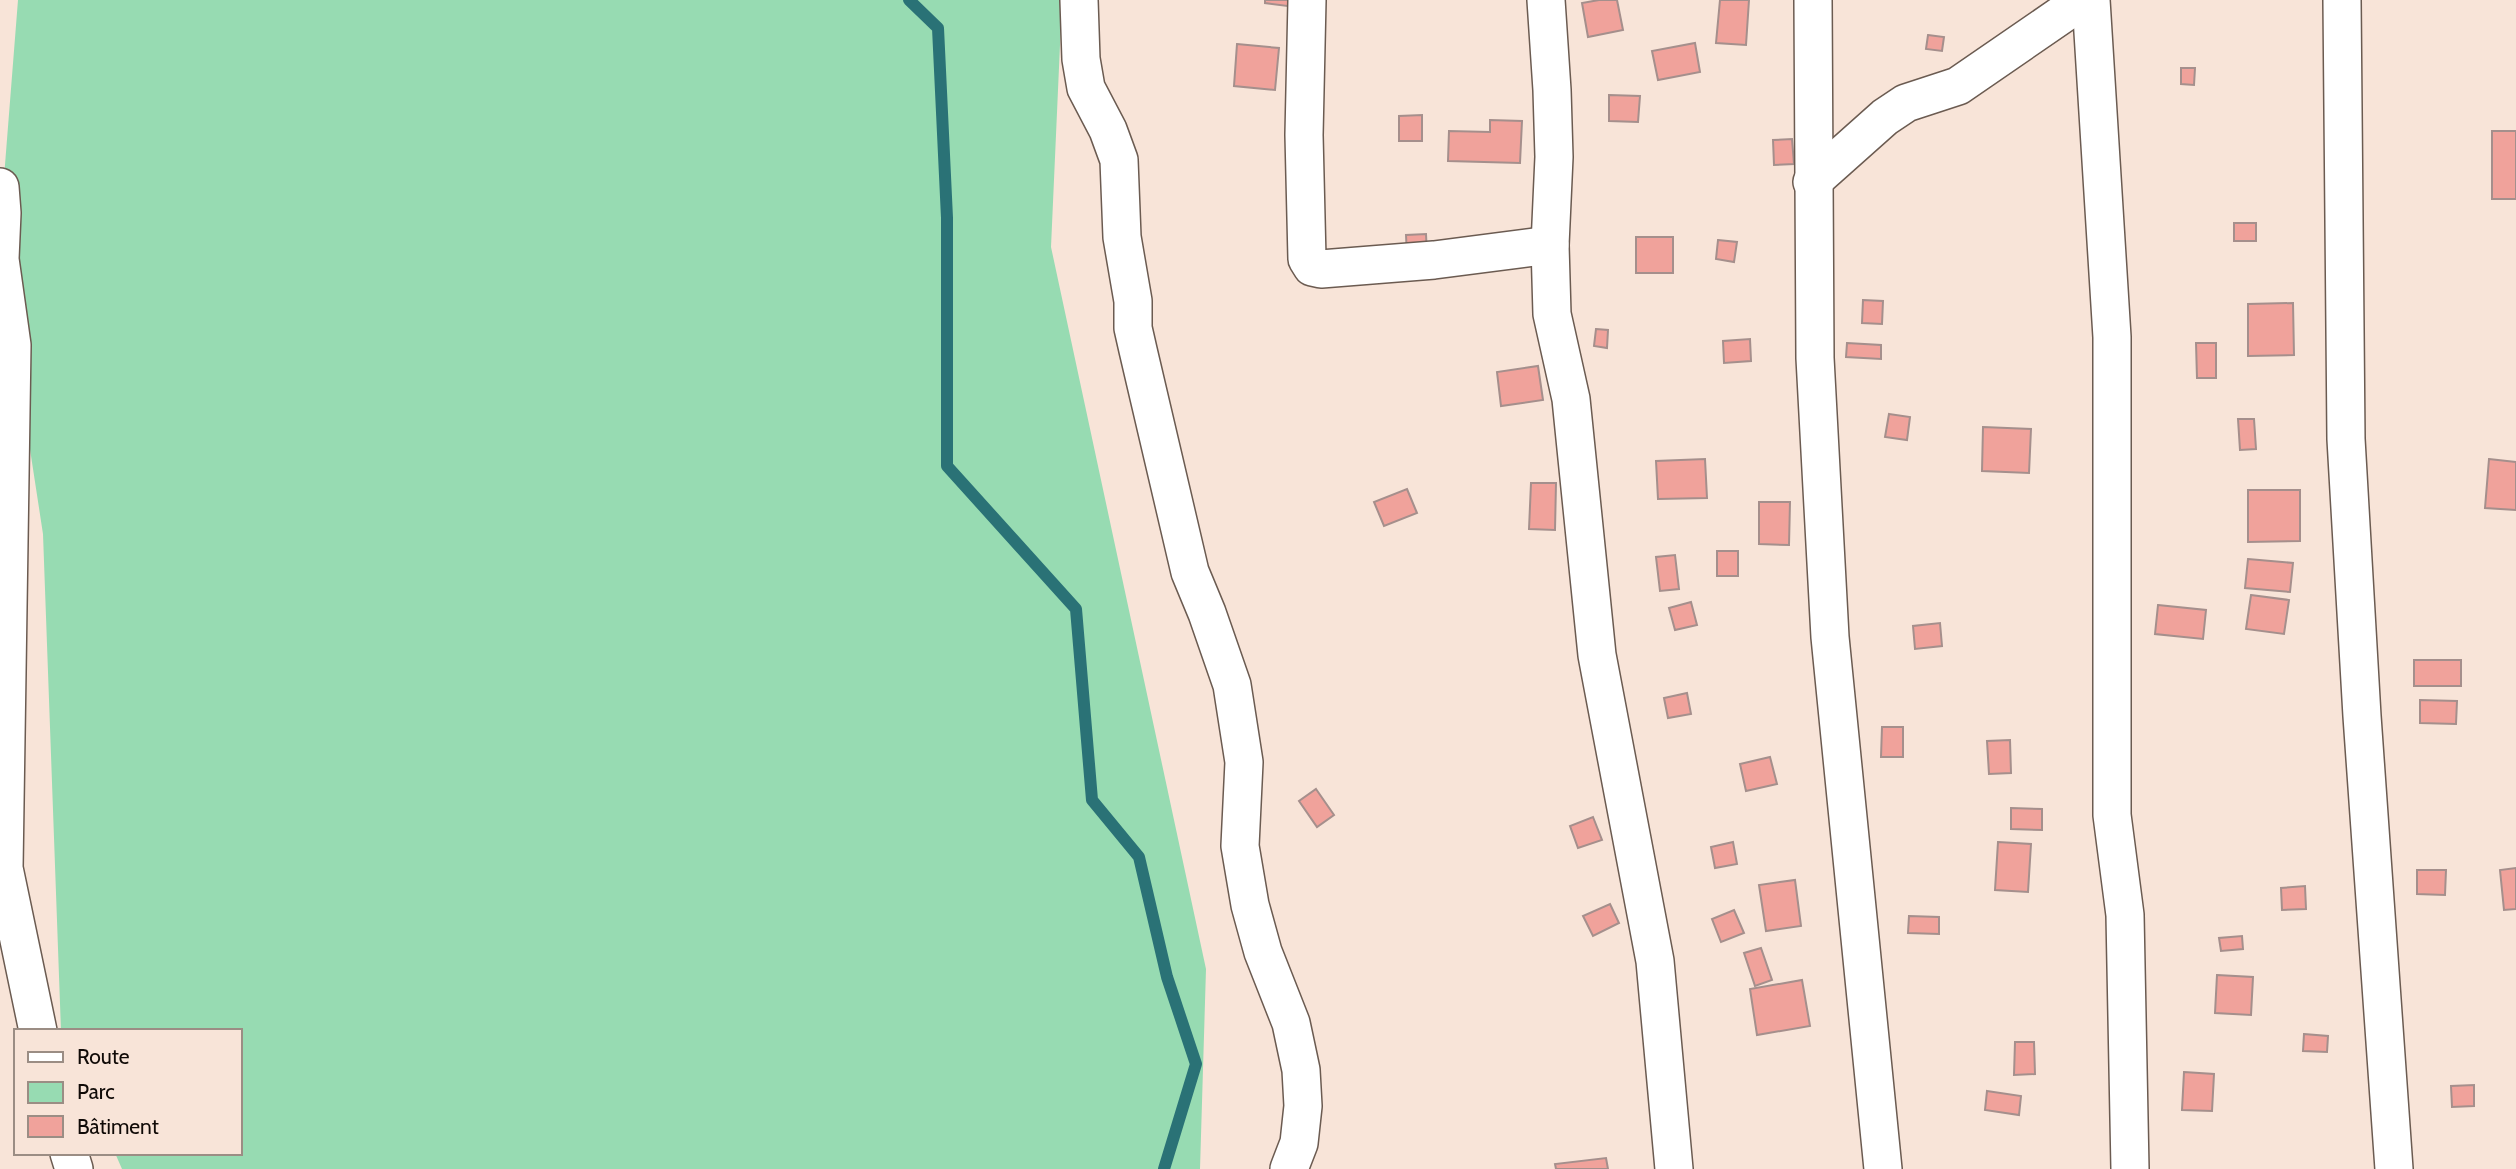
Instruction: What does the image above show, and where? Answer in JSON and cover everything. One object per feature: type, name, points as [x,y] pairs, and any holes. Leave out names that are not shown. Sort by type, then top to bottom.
[{"type":"street","points":[[1079,0],[1081,59],[1086,88],[1119,160],[1122,237],[1133,301],[1133,328],[1190,572],[1232,685],[1244,762],[1240,846],[1250,905],[1263,952],[1291,1023],[1301,1070],[1303,1106],[1299,1143],[1289,1169]]},
{"type":"street","points":[[1307,0],[1304,135],[1307,259],[1312,267],[1321,269],[1434,260],[1550,245]]},
{"type":"street","points":[[1546,0],[1553,144],[1550,245],[1552,314],[1571,399],[1597,655],[1655,961],[1674,1169]]},
{"type":"street","points":[[1813,0],[1815,358],[1830,637],[1883,1169]]},
{"type":"street","points":[[1812,182],[1885,117],[1906,103],[1958,86],[2083,0]]},
{"type":"street","points":[[2091,0],[2112,337],[2112,815],[2124,915],[2130,1169]]},
{"type":"street","points":[[2342,0],[2346,439],[2393,1169]]},
{"type":"street","points":[[0,187],[6,347],[4,868],[38,1029]]},
{"type":"green space","points":[[18,0],[1062,0],[1051,247],[1206,969],[1200,1169],[122,1169],[116,1155],[242,1155],[242,1029],[61,1029],[43,534],[0,254]]},
{"type":"building","points":[[1265,0],[1296,0],[1295,7],[1265,3]]},
{"type":"building","points":[[1617,0],[1623,30],[1588,37],[1582,3]]},
{"type":"building","points":[[1720,0],[1749,0],[1746,45],[1716,43]]},
{"type":"building","points":[[1928,35],[1944,37],[1942,51],[1926,49]]},
{"type":"building","points":[[1695,43],[1700,72],[1658,80],[1652,51]]},
{"type":"building","points":[[1237,44],[1279,48],[1275,90],[1234,86]]},
{"type":"building","points":[[2181,68],[2195,68],[2194,85],[2181,84]]},
{"type":"building","points":[[1609,95],[1640,96],[1638,122],[1609,121]]},
{"type":"building","points":[[1422,115],[1422,141],[1399,141],[1399,116]]},
{"type":"building","points":[[1490,120],[1522,121],[1520,163],[1448,161],[1449,131],[1490,132]]},
{"type":"building","points":[[2492,131],[2516,131],[2516,199],[2492,199]]},
{"type":"building","points":[[1792,139],[1794,164],[1774,165],[1773,140]]},
{"type":"building","points":[[2234,223],[2256,223],[2256,241],[2234,241]]},
{"type":"building","points":[[1426,234],[1427,255],[1407,256],[1406,235]]},
{"type":"building","points":[[1636,237],[1673,237],[1673,273],[1636,273]]},
{"type":"building","points":[[1718,240],[1737,242],[1734,262],[1716,259]]},
{"type":"building","points":[[1863,300],[1883,301],[1882,324],[1862,323]]},
{"type":"building","points":[[2293,303],[2294,355],[2248,356],[2248,304]]},
{"type":"building","points":[[1596,329],[1608,330],[1607,348],[1594,346]]},
{"type":"building","points":[[1750,339],[1751,361],[1724,363],[1723,341]]},
{"type":"building","points":[[1847,343],[1881,345],[1881,359],[1846,357]]},
{"type":"building","points":[[2196,343],[2216,343],[2216,378],[2197,378]]},
{"type":"building","points":[[1538,366],[1543,400],[1501,406],[1497,372]]},
{"type":"building","points":[[1889,414],[1910,417],[1907,440],[1885,437]]},
{"type":"building","points":[[2238,419],[2254,419],[2256,449],[2240,450]]},
{"type":"building","points":[[1983,427],[2031,429],[2029,473],[1982,471]]},
{"type":"building","points":[[1705,459],[1707,498],[1658,499],[1656,461]]},
{"type":"building","points":[[2489,459],[2516,462],[2516,510],[2485,508]]},
{"type":"building","points":[[1531,483],[1556,483],[1555,530],[1529,529]]},
{"type":"building","points":[[1407,489],[1417,513],[1384,526],[1374,502]]},
{"type":"building","points":[[2248,490],[2300,490],[2300,541],[2248,542]]},
{"type":"building","points":[[1759,502],[1790,502],[1789,545],[1759,544]]},
{"type":"building","points":[[1717,551],[1738,551],[1738,576],[1717,576]]},
{"type":"building","points":[[1675,555],[1679,589],[1660,591],[1656,557]]},
{"type":"building","points":[[2248,559],[2293,563],[2290,592],[2245,588]]},
{"type":"building","points":[[2251,595],[2289,600],[2284,634],[2246,629]]},
{"type":"building","points":[[1691,602],[1697,625],[1675,630],[1669,608]]},
{"type":"building","points":[[2158,605],[2206,610],[2203,639],[2155,634]]},
{"type":"building","points":[[1940,623],[1942,646],[1915,649],[1913,626]]},
{"type":"building","points":[[2414,660],[2461,660],[2461,686],[2414,686]]},
{"type":"building","points":[[1687,693],[1691,714],[1668,718],[1664,698]]},
{"type":"building","points":[[2420,700],[2457,701],[2456,724],[2420,723]]},
{"type":"building","points":[[1882,727],[1903,727],[1903,757],[1881,757]]},
{"type":"building","points":[[2010,740],[2011,773],[1989,774],[1987,741]]},
{"type":"building","points":[[1770,757],[1777,784],[1746,791],[1740,764]]},
{"type":"building","points":[[1316,789],[1334,815],[1317,827],[1299,801]]},
{"type":"building","points":[[2011,808],[2042,809],[2042,830],[2011,829]]},
{"type":"building","points":[[1593,817],[1602,840],[1578,848],[1570,826]]},
{"type":"building","points":[[1733,842],[1737,864],[1715,868],[1711,847]]},
{"type":"building","points":[[1998,842],[2031,844],[2028,892],[1995,890]]},
{"type":"building","points":[[2516,868],[2516,909],[2504,910],[2500,870]]},
{"type":"building","points":[[2417,870],[2446,870],[2445,895],[2417,894]]},
{"type":"building","points":[[1795,880],[1801,926],[1766,931],[1759,885]]},
{"type":"building","points":[[2305,886],[2306,909],[2282,910],[2281,888]]},
{"type":"building","points":[[1610,904],[1619,923],[1593,936],[1583,916]]},
{"type":"building","points":[[1734,910],[1744,933],[1721,942],[1712,919]]},
{"type":"building","points":[[1909,916],[1939,917],[1939,934],[1908,933]]},
{"type":"building","points":[[2242,936],[2243,949],[2221,951],[2219,938]]},
{"type":"building","points":[[1761,948],[1772,980],[1755,986],[1744,953]]},
{"type":"building","points":[[2217,975],[2253,977],[2251,1015],[2215,1013]]},
{"type":"building","points":[[1802,980],[1810,1026],[1757,1035],[1750,989]]},
{"type":"building","points":[[2304,1034],[2328,1036],[2327,1052],[2303,1051]]},
{"type":"building","points":[[2015,1042],[2034,1042],[2035,1074],[2014,1075]]},
{"type":"building","points":[[2184,1072],[2214,1074],[2212,1111],[2182,1110]]},
{"type":"building","points":[[2474,1085],[2474,1106],[2452,1107],[2451,1086]]},
{"type":"building","points":[[1987,1091],[2021,1096],[2019,1115],[1985,1110]]},
{"type":"building","points":[[1606,1158],[1608,1169],[1556,1169],[1555,1164]]},
{"type":"waterway","points":[[909,0],[938,28],[947,218],[947,466],[1076,609],[1092,800],[1139,857],[1167,977],[1196,1064],[1164,1169]]}]
